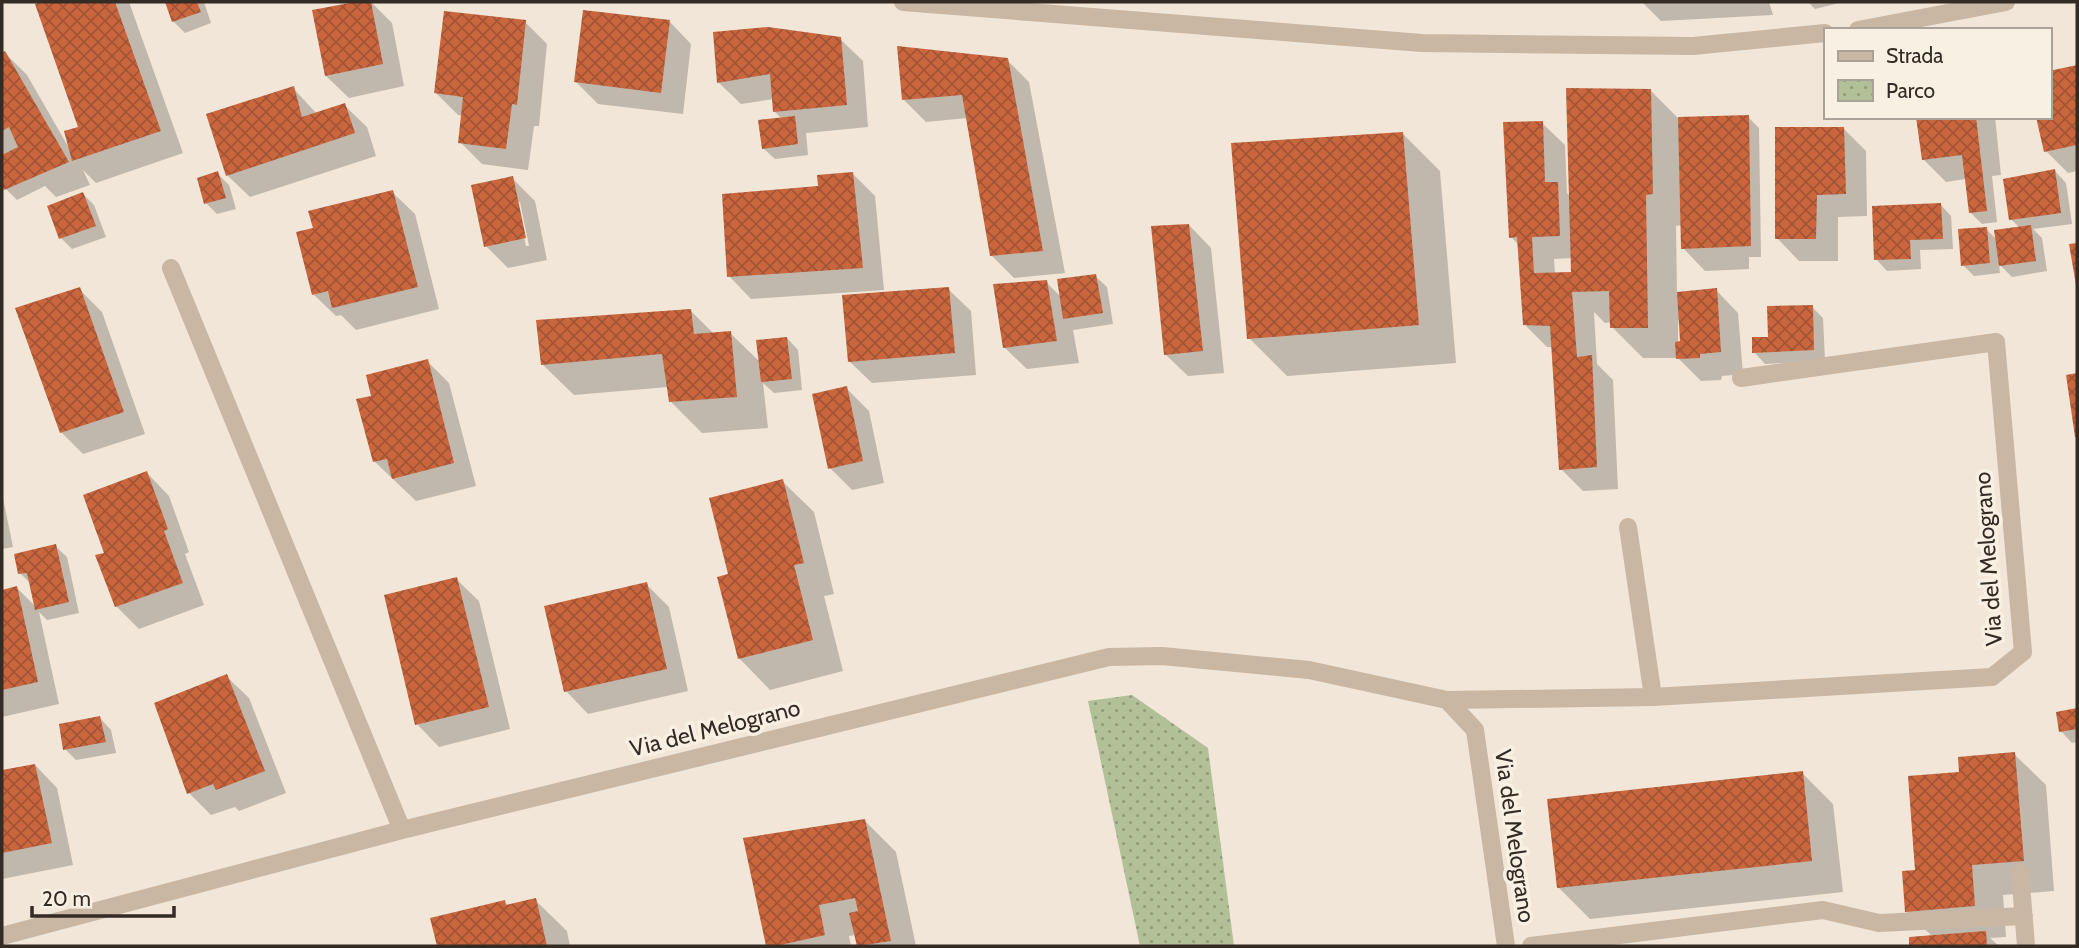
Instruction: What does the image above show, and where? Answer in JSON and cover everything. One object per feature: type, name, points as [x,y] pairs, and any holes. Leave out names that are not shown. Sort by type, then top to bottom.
[{"type":"street","points":[[903,2],[1422,43],[1693,46],[1824,33]]},
{"type":"street","points":[[1869,28],[2006,2]]},
{"type":"street","points":[[171,268],[402,830]]},
{"type":"street","name":"Via del Melograno","points":[[2,936],[402,830],[1109,657],[1162,656],[1309,670],[1447,701],[1653,697],[1992,677],[2023,652],[1996,342],[1741,378]]},
{"type":"street","points":[[1628,527],[1653,697]]},
{"type":"street","name":"Via del Melograno","points":[[1447,701],[1475,730],[1506,946]]},
{"type":"street","points":[[2020,872],[2026,946]]},
{"type":"street","name":"Via del Melograno","points":[[1531,946],[1823,910],[1879,923],[2024,916]]},
{"type":"green space","points":[[1132,695],[1208,748],[1234,946],[1140,946],[1088,701]]},
{"type":"building","points":[[115,2],[161,131],[72,161],[64,131],[78,127],[35,4]]},
{"type":"building","points":[[165,2],[197,2],[201,12],[172,22]]},
{"type":"building","points":[[355,2],[371,2],[383,64],[325,76],[312,10]]},
{"type":"building","points":[[583,10],[670,20],[661,93],[574,82]]},
{"type":"building","points":[[444,11],[526,20],[517,105],[512,104],[506,149],[458,143],[463,97],[434,93]]},
{"type":"building","points":[[768,27],[841,37],[847,105],[773,112],[770,74],[717,83],[713,32]]},
{"type":"building","points":[[897,46],[1008,58],[1043,251],[990,256],[962,95],[902,100]]},
{"type":"building","points":[[5,51],[69,162],[4,190],[2,155],[18,147],[9,127],[2,131],[2,53]]},
{"type":"building","points":[[2077,65],[2077,145],[2044,152],[2036,119],[2051,119],[2051,71]]},
{"type":"building","points":[[294,86],[302,117],[345,103],[355,133],[226,176],[206,114]]},
{"type":"building","points":[[1566,88],[1651,89],[1653,194],[1646,195],[1648,328],[1610,328],[1609,291],[1572,292],[1577,357],[1592,355],[1597,467],[1559,470],[1550,326],[1523,325],[1517,237],[1509,238],[1503,122],[1543,121],[1545,182],[1558,182],[1560,236],[1532,237],[1534,273],[1571,272]]},
{"type":"building","points":[[1749,115],[1751,246],[1681,249],[1678,117]]},
{"type":"building","points":[[795,116],[798,144],[762,149],[758,120]]},
{"type":"building","points":[[1916,119],[1976,119],[1987,211],[1969,213],[1962,155],[1922,160]]},
{"type":"building","points":[[1775,127],[1844,127],[1846,194],[1817,195],[1816,239],[1775,239]]},
{"type":"building","points":[[1403,132],[1419,325],[1247,339],[1231,143]]},
{"type":"building","points":[[2055,169],[2061,213],[2009,220],[2003,179]]},
{"type":"building","points":[[218,171],[226,198],[204,204],[197,178]]},
{"type":"building","points":[[853,172],[863,268],[727,277],[722,194],[818,186],[817,175]]},
{"type":"building","points":[[513,176],[526,238],[484,247],[471,185]]},
{"type":"building","points":[[393,190],[418,287],[332,308],[328,291],[312,295],[296,232],[313,228],[308,211]]},
{"type":"building","points":[[83,192],[96,226],[59,239],[47,206]]},
{"type":"building","points":[[1941,203],[1943,239],[1910,240],[1911,259],[1874,260],[1872,206]]},
{"type":"building","points":[[1189,224],[1203,351],[1164,355],[1151,226]]},
{"type":"building","points":[[2031,225],[2036,261],[1999,266],[1994,230]]},
{"type":"building","points":[[1987,227],[1990,263],[1961,266],[1958,229]]},
{"type":"building","points":[[2077,243],[2077,285],[2076,285],[2069,244]]},
{"type":"building","points":[[1096,274],[1103,313],[1063,319],[1057,279]]},
{"type":"building","points":[[1047,280],[1057,341],[1003,348],[993,284]]},
{"type":"building","points":[[80,287],[124,412],[60,433],[15,308]]},
{"type":"building","points":[[949,287],[955,353],[848,362],[842,295]]},
{"type":"building","points":[[1717,288],[1721,352],[1700,354],[1700,358],[1676,359],[1675,342],[1680,341],[1677,292]]},
{"type":"building","points":[[1813,305],[1814,350],[1752,353],[1752,337],[1768,337],[1767,306]]},
{"type":"building","points":[[691,309],[694,334],[731,331],[737,397],[669,402],[662,354],[541,365],[536,320]]},
{"type":"building","points":[[787,337],[792,379],[761,382],[756,340]]},
{"type":"building","points":[[428,359],[454,463],[392,479],[387,459],[373,462],[356,399],[371,396],[366,375]]},
{"type":"building","points":[[2077,373],[2077,437],[2075,437],[2066,375]]},
{"type":"building","points":[[847,386],[863,461],[828,469],[812,394]]},
{"type":"building","points":[[147,471],[168,529],[164,531],[183,583],[115,607],[95,555],[104,553],[83,495]]},
{"type":"building","points":[[783,479],[804,563],[794,565],[813,640],[738,659],[717,577],[728,574],[709,498]]},
{"type":"building","points":[[56,544],[69,602],[35,610],[27,573],[18,574],[14,554]]},
{"type":"building","points":[[457,577],[489,707],[415,725],[384,595]]},
{"type":"building","points":[[647,582],[667,669],[564,692],[544,606]]},
{"type":"building","points":[[17,586],[38,682],[2,690],[2,590]]},
{"type":"building","points":[[227,674],[265,771],[216,790],[213,784],[187,794],[154,703]]},
{"type":"building","points":[[2077,708],[2077,729],[2059,732],[2056,712]]},
{"type":"building","points":[[100,716],[106,742],[63,750],[59,724]]},
{"type":"building","points":[[2015,752],[2024,861],[1972,865],[1975,906],[1905,912],[1902,871],[1915,870],[1908,776],[1959,772],[1958,757]]},
{"type":"building","points":[[35,764],[52,843],[2,853],[2,770]]},
{"type":"building","points":[[1803,771],[1812,861],[1557,888],[1547,799]]},
{"type":"building","points":[[865,819],[891,941],[857,946],[849,913],[858,911],[855,898],[819,905],[825,935],[766,946],[743,838]]},
{"type":"building","points":[[536,898],[547,946],[437,946],[430,918],[505,900],[506,905]]},
{"type":"building","points":[[1986,931],[1987,946],[1909,946],[1909,937]]}]
